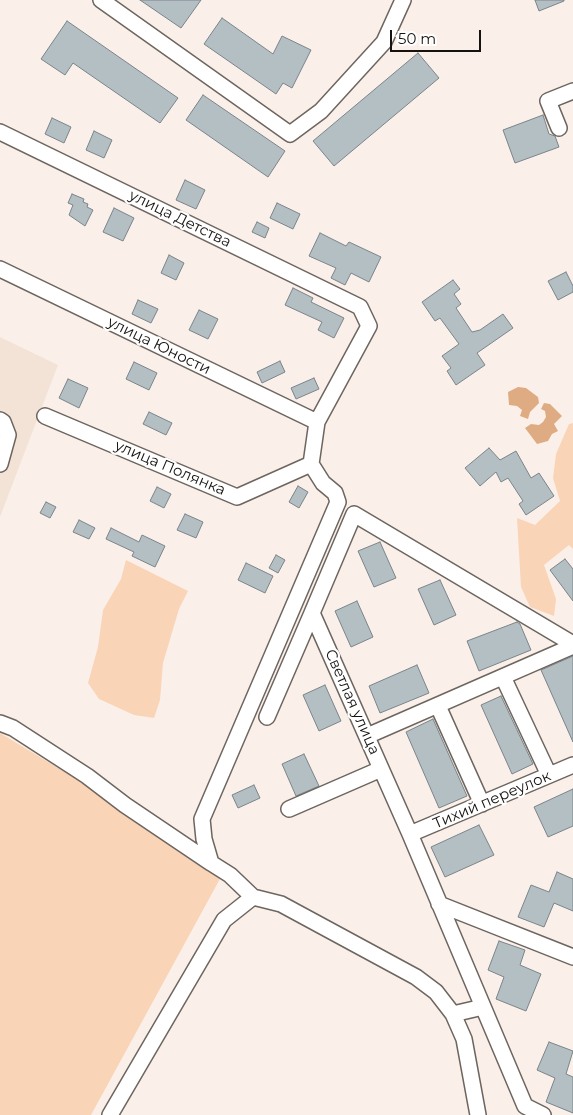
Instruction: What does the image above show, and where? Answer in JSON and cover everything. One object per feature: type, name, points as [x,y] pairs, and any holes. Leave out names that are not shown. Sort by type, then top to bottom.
[{"type":"street","points":[[101,0],[290,134],[321,111],[384,42],[403,0]]},
{"type":"street","points":[[559,128],[548,101],[573,91]]},
{"type":"street","name":"улица Детства","points":[[0,132],[360,307],[369,326],[317,422]]},
{"type":"street","name":"улица Юности","points":[[0,269],[317,422]]},
{"type":"street","name":"улица Полянка","points":[[45,416],[238,497],[311,464]]},
{"type":"street","points":[[0,420],[3,422],[8,435],[0,464]]},
{"type":"street","points":[[212,863],[204,839],[202,819],[338,502],[335,493],[323,483],[311,464],[317,422]]},
{"type":"street","points":[[266,718],[354,514],[573,645]]},
{"type":"street","name":"Светлая улица","points":[[312,613],[410,834],[525,1106],[539,1114]]},
{"type":"street","points":[[367,736],[573,645]]},
{"type":"street","points":[[504,677],[548,775]]},
{"type":"street","points":[[438,706],[482,804]]},
{"type":"street","points":[[0,723],[13,728],[87,776],[125,805],[230,875],[253,897],[281,904],[416,977],[436,992],[452,1014],[464,1038],[478,1115]]},
{"type":"street","name":"Тихий переулок","points":[[410,834],[573,765]]},
{"type":"street","points":[[289,809],[381,769]]},
{"type":"street","points":[[110,1115],[224,920],[253,897]]},
{"type":"street","points":[[439,904],[573,957]]},
{"type":"street","points":[[452,1014],[483,1007]]},
{"type":"shaded area","points":[[0,337],[58,365],[0,517]]},
{"type":"shaded area","points":[[518,387],[526,388],[538,397],[539,403],[530,412],[528,419],[520,416],[522,410],[517,406],[509,405],[508,392]]},
{"type":"shaded area","points":[[544,403],[550,404],[562,416],[554,424],[558,431],[552,434],[548,441],[537,444],[525,428],[531,424],[539,425],[543,422],[546,417],[545,411],[541,409]]},
{"type":"shaded area","points":[[573,423],[573,549],[569,545],[544,565],[556,599],[554,616],[530,607],[521,587],[517,518],[535,525],[560,501],[553,478],[556,454],[569,424]]},
{"type":"shaded area","points":[[126,560],[188,591],[179,609],[163,663],[160,700],[154,718],[134,715],[99,699],[88,683],[98,647],[103,610],[121,579]]},
{"type":"shaded area","points":[[0,733],[75,778],[221,877],[91,1115],[0,1115]]},
{"type":"building","points":[[140,0],[201,0],[181,28]]},
{"type":"building","points":[[535,0],[564,0],[564,1],[539,11]]},
{"type":"building","points":[[222,18],[273,54],[282,36],[311,50],[292,88],[283,83],[276,94],[204,44]]},
{"type":"building","points":[[67,21],[178,98],[160,123],[73,63],[65,75],[41,59]]},
{"type":"building","points":[[418,53],[439,78],[334,166],[313,141]]},
{"type":"building","points":[[203,95],[285,151],[268,177],[186,120]]},
{"type":"building","points":[[543,115],[549,134],[555,136],[559,147],[515,163],[503,130]]},
{"type":"building","points":[[52,118],[71,127],[64,143],[45,134]]},
{"type":"building","points":[[94,131],[112,140],[104,158],[86,150]]},
{"type":"building","points":[[185,180],[205,190],[196,209],[176,200]]},
{"type":"building","points":[[72,194],[84,199],[83,202],[88,204],[87,207],[93,210],[85,226],[69,215],[73,205],[68,203]]},
{"type":"building","points":[[277,203],[300,214],[293,229],[270,218]]},
{"type":"building","points":[[114,208],[134,218],[123,241],[103,232]]},
{"type":"building","points":[[257,222],[269,228],[265,238],[252,232]]},
{"type":"building","points":[[320,233],[346,246],[349,242],[381,257],[369,282],[351,273],[345,285],[331,278],[336,268],[309,256]]},
{"type":"building","points":[[169,255],[184,263],[176,280],[161,273]]},
{"type":"building","points":[[566,272],[573,286],[573,292],[558,300],[548,281]]},
{"type":"building","points":[[453,280],[460,289],[454,294],[461,304],[456,308],[472,332],[480,330],[503,314],[513,328],[477,353],[485,365],[456,385],[447,371],[451,368],[442,356],[459,344],[440,318],[435,321],[422,302]]},
{"type":"building","points":[[293,288],[313,298],[311,302],[344,318],[334,338],[318,330],[322,322],[285,305]]},
{"type":"building","points":[[138,300],[158,309],[151,323],[132,314]]},
{"type":"building","points":[[199,310],[218,319],[208,339],[189,330]]},
{"type":"building","points":[[280,361],[285,372],[262,383],[257,372]]},
{"type":"building","points":[[134,362],[157,373],[149,390],[126,379]]},
{"type":"building","points":[[314,378],[319,389],[296,399],[291,388]]},
{"type":"building","points":[[68,379],[88,388],[79,408],[59,398]]},
{"type":"building","points":[[149,412],[172,423],[166,435],[143,424]]},
{"type":"building","points":[[489,448],[500,460],[516,451],[531,478],[539,473],[554,496],[526,515],[519,504],[523,501],[508,478],[501,482],[496,472],[480,486],[465,468]]},
{"type":"building","points":[[298,486],[308,492],[299,508],[289,502]]},
{"type":"building","points":[[157,487],[171,494],[164,508],[150,501]]},
{"type":"building","points":[[46,502],[56,507],[50,518],[40,513]]},
{"type":"building","points":[[185,514],[203,522],[196,538],[177,530]]},
{"type":"building","points":[[79,520],[95,528],[89,539],[73,532]]},
{"type":"building","points":[[111,528],[139,542],[142,535],[165,546],[155,567],[132,556],[134,552],[106,539]]},
{"type":"building","points":[[380,542],[396,578],[374,587],[358,551]]},
{"type":"building","points":[[276,555],[285,560],[278,573],[269,568]]},
{"type":"building","points":[[565,559],[573,569],[573,601],[550,570]]},
{"type":"building","points":[[246,563],[273,576],[265,593],[238,580]]},
{"type":"building","points":[[440,580],[456,615],[434,625],[418,589]]},
{"type":"building","points":[[357,601],[373,637],[351,647],[335,611]]},
{"type":"building","points":[[517,622],[520,624],[531,650],[479,671],[467,641]]},
{"type":"building","points":[[573,656],[573,742],[541,670]]},
{"type":"building","points":[[417,665],[429,693],[380,713],[369,686]]},
{"type":"building","points":[[325,685],[341,721],[319,731],[303,695]]},
{"type":"building","points":[[501,696],[533,764],[512,774],[481,705]]},
{"type":"building","points":[[433,719],[467,796],[439,808],[406,732]]},
{"type":"building","points":[[304,754],[319,786],[296,796],[282,764]]},
{"type":"building","points":[[254,785],[260,798],[238,808],[232,795]]},
{"type":"building","points":[[573,789],[573,826],[548,837],[534,807]]},
{"type":"building","points":[[479,825],[494,855],[445,877],[431,847]]},
{"type":"building","points":[[557,872],[573,879],[573,911],[554,903],[544,927],[518,917],[531,885],[549,892]]},
{"type":"building","points":[[499,941],[525,950],[520,965],[541,974],[526,1011],[496,999],[504,977],[488,970]]},
{"type":"building","points":[[549,1042],[573,1051],[566,1074],[573,1077],[573,1113],[546,1102],[555,1078],[537,1070]]}]
